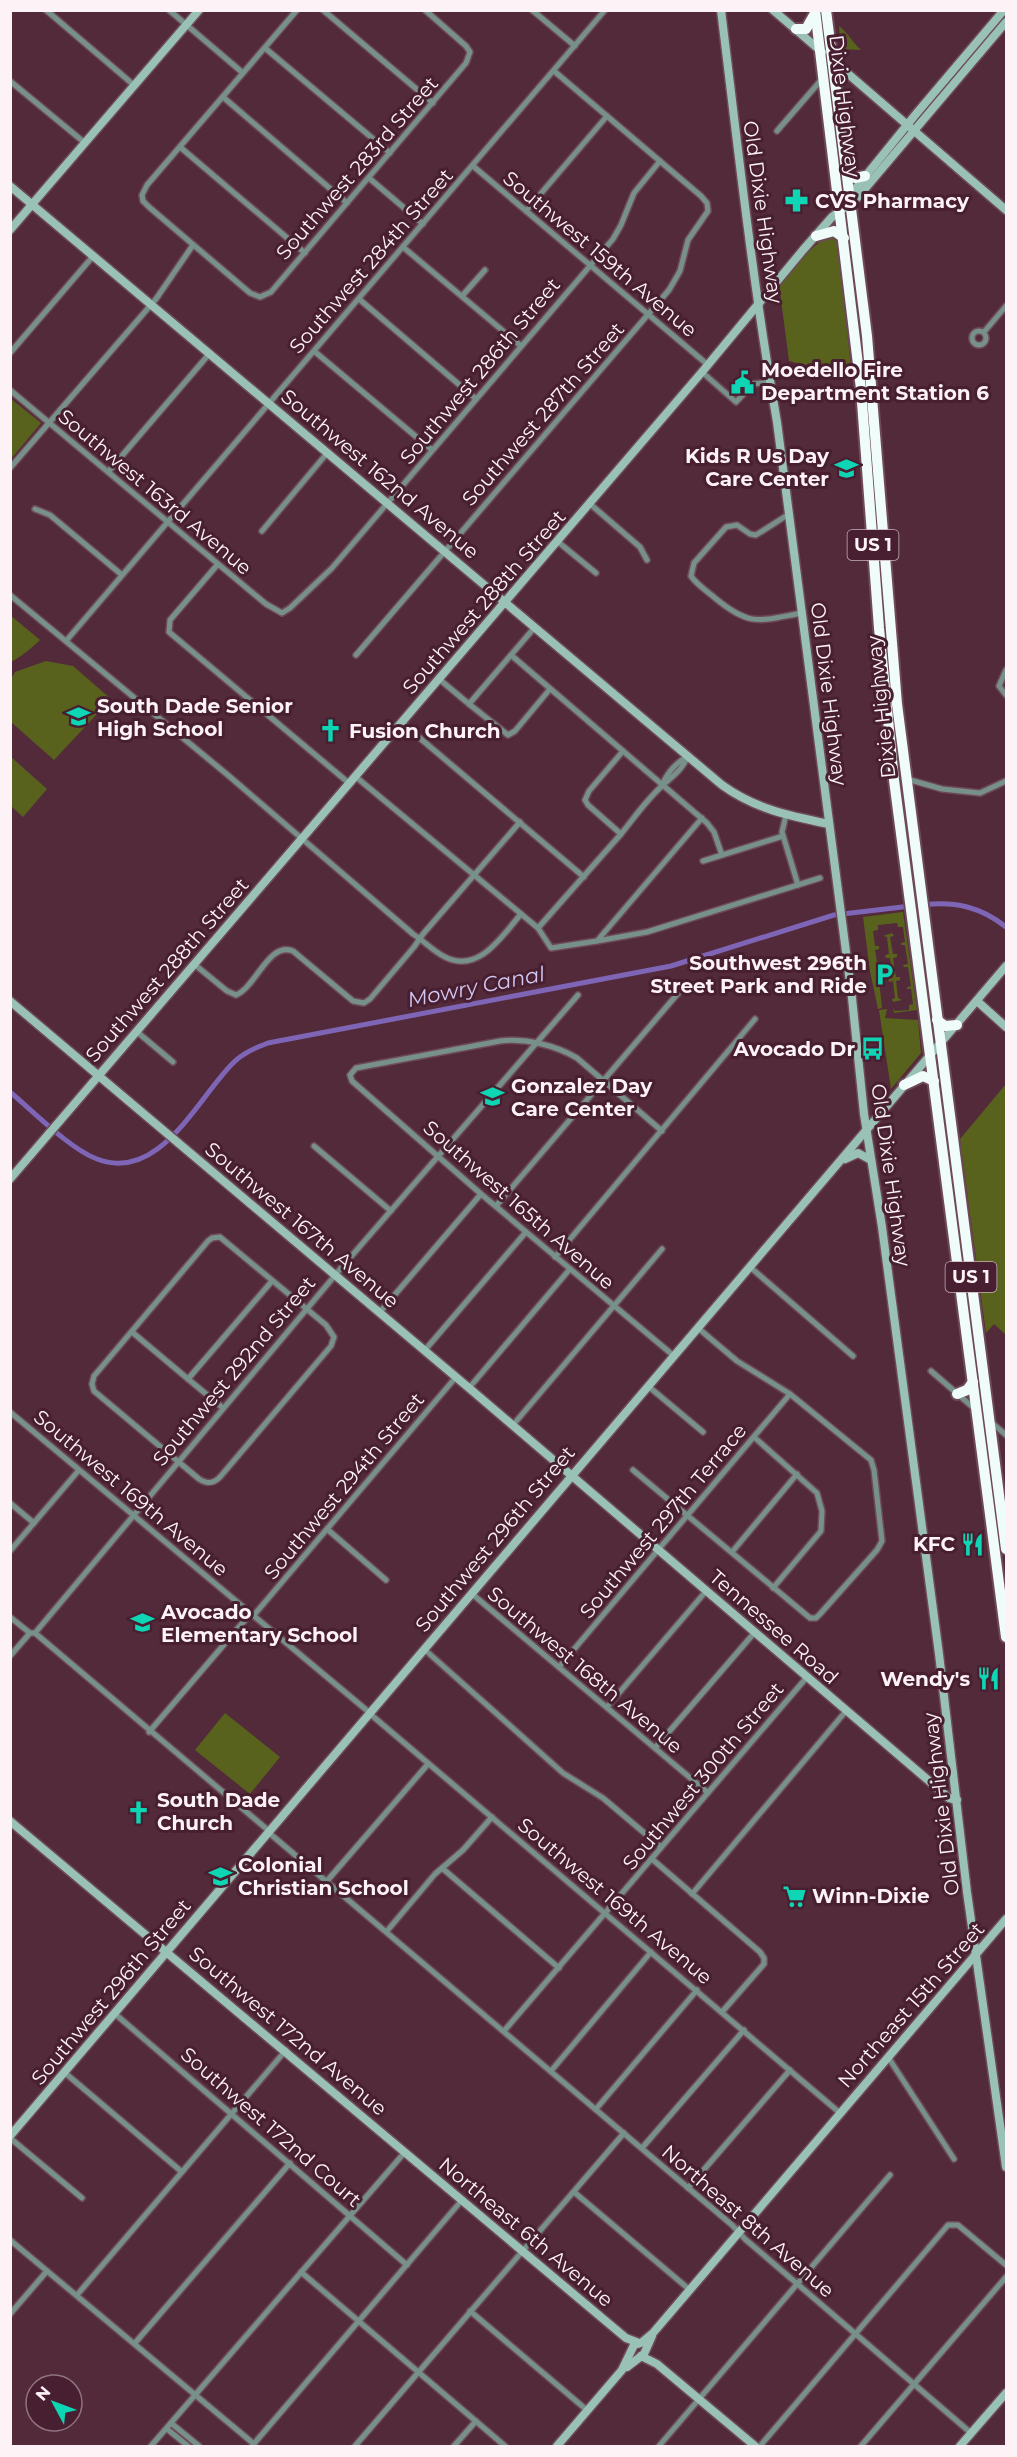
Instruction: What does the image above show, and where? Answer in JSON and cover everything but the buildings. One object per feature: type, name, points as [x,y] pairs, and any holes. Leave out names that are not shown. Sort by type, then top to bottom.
[{"type":"highway","points":[[796,29],[803,30],[810,26],[819,11]]},
{"type":"highway","name":"Dixie Highway","points":[[819,11],[820,50],[863,405],[894,780],[937,1020],[954,1236],[973,1379]]},
{"type":"highway","name":"Dixie Highway","points":[[819,11],[833,61],[868,351],[895,675],[915,852],[915,898]]},
{"type":"highway","points":[[847,173],[853,177],[865,176]]},
{"type":"highway","points":[[816,236],[834,231],[844,238]]},
{"type":"highway","points":[[850,292],[859,310],[862,345],[868,351]]},
{"type":"highway","points":[[863,405],[869,426],[873,469],[879,473]]},
{"type":"highway","points":[[869,486],[875,494],[879,533],[885,554]]},
{"type":"highway","points":[[886,704],[893,717],[900,774],[906,779]]},
{"type":"highway","points":[[894,780],[901,790],[908,837],[915,852]]},
{"type":"highway","name":"Dixie Highway","points":[[917,912],[916,949],[930,1057],[949,1156]]},
{"type":"highway","points":[[916,949],[923,962],[933,1034],[940,1045]]},
{"type":"highway","points":[[937,1020],[945,1026],[957,1025]]},
{"type":"highway","points":[[930,1057],[938,1069],[949,1156]]},
{"type":"highway","points":[[904,1085],[923,1076],[934,1081]]},
{"type":"highway","name":"US 1","points":[[949,1156],[958,1223],[964,1228],[1006,1549]]},
{"type":"highway","points":[[954,1236],[960,1240],[968,1294],[975,1310]]},
{"type":"highway","points":[[957,1394],[965,1392],[973,1379],[979,1383],[983,1414],[990,1421]]},
{"type":"highway","name":"US 1","points":[[973,1379],[1006,1637]]},
{"type":"highway","points":[[977,1410],[982,1418],[988,1447],[994,1454]]},
{"type":"highway","points":[[998,1576],[1006,1595]]},
{"type":"street","points":[[46,10],[135,86]]},
{"type":"street","points":[[169,10],[243,73]]},
{"type":"street","points":[[10,230],[199,10]]},
{"type":"street","points":[[10,468],[152,304],[193,245],[149,207],[142,198],[145,189],[297,10]]},
{"type":"street","points":[[323,10],[433,103]]},
{"type":"street","name":"Southwest 283rd Street","points":[[193,245],[250,293],[260,297],[271,292],[466,63],[470,52],[463,43],[425,10]]},
{"type":"street","points":[[532,10],[575,46]]},
{"type":"street","name":"Southwest 284th Street","points":[[66,641],[605,10]]},
{"type":"street","name":"Old Dixie Highway","points":[[721,10],[841,908],[863,1108],[897,1332],[976,1954],[1006,2167]]},
{"type":"street","points":[[774,10],[1006,210]]},
{"type":"street","name":"Southwest 288th Street","points":[[851,198],[858,197],[911,127],[1003,15]]},
{"type":"street","points":[[265,48],[390,153]]},
{"type":"street","points":[[554,71],[660,161]]},
{"type":"street","points":[[777,130],[824,78]]},
{"type":"street","points":[[10,81],[85,143]]},
{"type":"street","points":[[223,97],[347,203]]},
{"type":"street","points":[[526,211],[607,116]]},
{"type":"street","name":"Southwest 288th Street","points":[[10,1179],[705,369],[759,301],[841,210],[865,176],[911,127]]},
{"type":"street","points":[[180,147],[305,253]]},
{"type":"street","name":"Southwest 287th Street","points":[[356,655],[673,284],[680,271],[688,240],[707,214],[708,208],[701,196],[660,161]]},
{"type":"street","name":"Southwest 286th Street","points":[[282,613],[327,574],[617,233],[634,193],[660,161]]},
{"type":"street","name":"Southwest 159th Avenue","points":[[473,166],[648,315],[736,402],[753,384],[770,382]]},
{"type":"street","points":[[369,178],[423,224]]},
{"type":"street","name":"Southwest 162nd Avenue","points":[[10,186],[738,796],[755,805],[786,815],[829,824]]},
{"type":"street","points":[[403,247],[521,346]]},
{"type":"street","points":[[10,354],[94,255]]},
{"type":"street","points":[[462,296],[485,270]]},
{"type":"street","points":[[359,299],[476,399]]},
{"type":"street","points":[[984,332],[1006,306]]},
{"type":"street","points":[[1000,314],[1006,319]]},
{"type":"street","points":[[739,326],[752,321],[762,326]]},
{"type":"street","points":[[314,351],[432,450]]},
{"type":"street","points":[[108,472],[210,353]]},
{"type":"street","name":"Southwest 163rd Avenue","points":[[10,390],[271,609],[282,613]]},
{"type":"street","points":[[262,531],[328,452]]},
{"type":"street","points":[[589,503],[640,547],[647,560]]},
{"type":"street","points":[[35,509],[50,514],[122,575]]},
{"type":"street","points":[[789,514],[756,535],[750,534],[737,525],[726,527],[697,560],[691,571],[695,581],[733,613],[745,619],[757,620],[802,613]]},
{"type":"street","points":[[557,541],[596,573]]},
{"type":"street","points":[[218,564],[170,620],[168,628],[174,637],[474,875],[538,928],[546,943],[554,949],[647,932],[820,878]]},
{"type":"street","points":[[10,595],[420,939],[447,958],[459,961],[474,959],[490,950],[521,914]]},
{"type":"street","points":[[469,704],[535,627]]},
{"type":"street","points":[[511,655],[702,818],[714,832],[722,855]]},
{"type":"street","points":[[1006,670],[999,686],[1006,695]]},
{"type":"street","points":[[439,679],[508,735],[550,689]]},
{"type":"street","points":[[402,723],[584,877]]},
{"type":"street","points":[[621,834],[585,800],[589,791],[623,751]]},
{"type":"street","points":[[538,928],[663,785],[672,779],[688,756]]},
{"type":"street","points":[[906,779],[942,789],[980,793],[1006,781]]},
{"type":"street","points":[[786,815],[782,828],[783,836],[798,885]]},
{"type":"street","points":[[597,941],[702,818]]},
{"type":"street","points":[[194,964],[232,994],[243,991],[274,955],[284,948],[293,951],[353,1001],[362,1004],[370,999],[520,822]]},
{"type":"street","points":[[703,861],[783,836]]},
{"type":"street","points":[[611,924],[619,937]]},
{"type":"street","name":"Southwest 296th Street","points":[[10,2137],[1006,966]]},
{"type":"street","points":[[496,1206],[686,984]]},
{"type":"street","name":"Southwest 292nd Street","points":[[10,1656],[578,995]]},
{"type":"street","name":"Southwest 167th Avenue","points":[[10,1001],[571,1475]]},
{"type":"street","points":[[976,1001],[1006,1027]]},
{"type":"street","points":[[555,1257],[755,1019]]},
{"type":"street","points":[[136,1031],[173,1062]]},
{"type":"street","name":"Southwest 165th Avenue","points":[[535,1043],[518,1039],[500,1041],[356,1068],[350,1075],[352,1081],[481,1194],[674,1356]]},
{"type":"street","points":[[535,1043],[572,1056],[663,1131]]},
{"type":"street","points":[[863,1108],[880,1112]]},
{"type":"street","points":[[314,1146],[391,1211]]},
{"type":"street","points":[[840,1162],[858,1153],[872,1160]]},
{"type":"street","points":[[380,1312],[481,1194]]},
{"type":"street","points":[[424,1350],[526,1232]]},
{"type":"street","points":[[212,1238],[224,1239],[272,1281],[330,1329],[334,1337],[333,1342],[226,1469],[216,1480],[207,1483],[92,1388],[94,1376],[212,1238]]},
{"type":"street","points":[[513,1425],[662,1249]]},
{"type":"street","points":[[750,1267],[854,1356]]},
{"type":"street","points":[[469,1388],[570,1269]]},
{"type":"street","points":[[188,1379],[272,1281]]},
{"type":"street","points":[[633,1470],[805,1616],[816,1618],[877,1550],[882,1541],[871,1460],[790,1394],[737,1361],[698,1328]]},
{"type":"street","points":[[132,1332],[223,1408]]},
{"type":"street","points":[[931,1371],[977,1410]]},
{"type":"street","name":"Southwest 294th Street","points":[[149,1732],[327,1529],[456,1377]]},
{"type":"street","points":[[648,1386],[703,1432]]},
{"type":"street","name":"Southwest 297th Terrace","points":[[559,1667],[790,1394]]},
{"type":"street","name":"Southwest 169th Avenue","points":[[10,1412],[253,1614],[840,2112]]},
{"type":"street","points":[[990,1421],[1006,1436]]},
{"type":"street","points":[[754,1437],[817,1493],[822,1511],[820,1531],[773,1588]]},
{"type":"street","points":[[10,1551],[79,1470]]},
{"type":"street","points":[[732,1552],[797,1474]]},
{"type":"street","name":"Tennessee Road","points":[[571,1475],[846,1712],[949,1798],[957,1800]]},
{"type":"street","points":[[10,1503],[34,1523]]},
{"type":"street","points":[[327,1529],[386,1580]]},
{"type":"street","points":[[607,1707],[707,1590]]},
{"type":"street","name":"Southwest 168th Avenue","points":[[471,1593],[707,1792]]},
{"type":"street","name":"Northeast 8th Avenue","points":[[10,1617],[387,1931],[972,2433]]},
{"type":"street","points":[[655,1748],[755,1632]]},
{"type":"street","points":[[424,1649],[563,1773],[603,1797],[661,1848]]},
{"type":"street","name":"Southwest 300th Street","points":[[504,2031],[807,1677]]},
{"type":"street","points":[[692,1894],[846,1712]]},
{"type":"street","points":[[327,1881],[428,1764]]},
{"type":"street","points":[[387,1931],[442,1868],[463,1850],[492,1817]]},
{"type":"street","name":"Southwest 172nd Avenue","points":[[10,1821],[405,2152]]},
{"type":"street","points":[[652,1859],[760,1952],[764,1958],[764,1964],[722,2012]]},
{"type":"street","points":[[442,1868],[560,1968]]},
{"type":"street","name":"Northeast 15th Street","points":[[739,2233],[1006,1918]]},
{"type":"street","points":[[551,2071],[651,1952]]},
{"type":"street","points":[[958,1975],[970,1972],[980,1977]]},
{"type":"street","points":[[596,2109],[697,1990]]},
{"type":"street","name":"Southwest 172nd Court","points":[[114,2013],[407,2265]]},
{"type":"street","points":[[642,2148],[744,2030]]},
{"type":"street","points":[[77,2295],[286,2050]]},
{"type":"street","points":[[888,2057],[954,2159]]},
{"type":"street","points":[[688,2188],[790,2070]]},
{"type":"street","points":[[64,2072],[182,2172]]},
{"type":"street","points":[[355,2446],[624,2133]]},
{"type":"street","points":[[10,2137],[82,2198]]},
{"type":"street","points":[[151,2446],[405,2152]]},
{"type":"street","name":"Northeast 6th Avenue","points":[[405,2152],[640,2349]]},
{"type":"street","points":[[135,2343],[290,2163]]},
{"type":"street","points":[[659,2446],[890,2175]]},
{"type":"street","points":[[574,2192],[690,2290]]},
{"type":"street","points":[[10,2240],[135,2343],[253,2445],[462,2200]]},
{"type":"street","points":[[760,2446],[950,2224],[962,2228],[1006,2265]]},
{"type":"street","points":[[557,2446],[739,2233]]},
{"type":"street","points":[[10,2314],[47,2271]]},
{"type":"street","points":[[301,2272],[505,2446]]},
{"type":"street","points":[[861,2446],[1006,2277]]},
{"type":"street","points":[[470,2311],[588,2410]]},
{"type":"street","points":[[640,2349],[755,2446]]},
{"type":"street","points":[[960,2446],[1006,2392]]},
{"type":"street","points":[[454,2446],[476,2421]]},
{"type":"street","points":[[171,2423],[199,2446]]},
{"type":"street","points":[[167,2429],[188,2446]]},
{"type":"green space","points":[[839,26],[846,32],[861,50],[841,49]]},
{"type":"green space","points":[[832,235],[837,238],[852,377],[789,361],[779,285],[811,250]]},
{"type":"green space","points":[[10,398],[41,423],[11,459],[10,459]]},
{"type":"green space","points":[[10,615],[40,640],[11,662]]},
{"type":"green space","points":[[46,661],[73,666],[111,699],[54,760],[11,722],[11,679],[15,672]]},
{"type":"green space","points":[[11,757],[47,789],[23,817],[11,806]]},
{"type":"green space","points":[[903,912],[917,1010],[894,1013],[893,1008],[895,1011],[909,1010],[909,1005],[913,1004],[911,989],[907,989],[911,986],[908,967],[903,965],[908,964],[905,945],[901,945],[905,942],[903,927],[898,927],[897,923],[878,925],[878,930],[873,931],[875,946],[879,946],[879,949],[875,950],[878,967],[882,967],[882,970],[878,971],[882,1008],[878,1009],[863,917]]},
{"type":"green space","points":[[892,933],[894,936],[890,937],[893,954],[897,954],[897,957],[893,958],[896,977],[900,977],[900,980],[896,981],[898,998],[902,1000],[893,1002],[892,999],[895,998],[893,981],[889,982],[888,978],[893,978],[890,958],[886,958],[885,955],[889,954],[887,937],[883,936]]},
{"type":"green space","points":[[887,1009],[885,1018],[918,1020],[921,1053],[891,1089],[879,1010]]},
{"type":"green space","points":[[1006,1084],[1006,1335],[994,1324],[986,1333],[960,1139]]},
{"type":"green space","points":[[225,1713],[280,1757],[250,1794],[195,1750]]},
{"type":"waterway","name":"Mowry Canal","points":[[923,905],[946,904],[967,907],[997,920],[1006,927]]},
{"type":"waterway","name":"Mowry Canal","points":[[10,1092],[64,1139],[86,1154],[97,1159],[119,1163],[139,1159],[158,1149],[175,1134],[237,1059],[268,1043],[671,966],[834,915],[911,906]]},
{"type":"place","name":"CVS Pharmacy","points":[[797,201]]},
{"type":"place","name":"Moedello Fire Department Station 6","points":[[743,382]]},
{"type":"place","name":"Kids R Us Day Care Center","points":[[847,468]]},
{"type":"place","name":"South Dade Senior High School","points":[[79,717]]},
{"type":"place","name":"Fusion Church","points":[[331,731]]},
{"type":"place","name":"Southwest 296th Street Park and Ride","points":[[885,974]]},
{"type":"place","name":"Avocado Dr","points":[[873,1049]]},
{"type":"place","name":"Gonzalez Day Care Center","points":[[493,1097]]},
{"type":"place","name":"KFC","points":[[973,1544]]},
{"type":"place","name":"Avocado Elementary School","points":[[143,1623]]},
{"type":"place","name":"Wendy's","points":[[988,1679]]},
{"type":"place","name":"South Dade Church","points":[[139,1812]]},
{"type":"place","name":"Colonial Christian School","points":[[220,1877]]},
{"type":"place","name":"Winn-Dixie","points":[[794,1896]]}]
